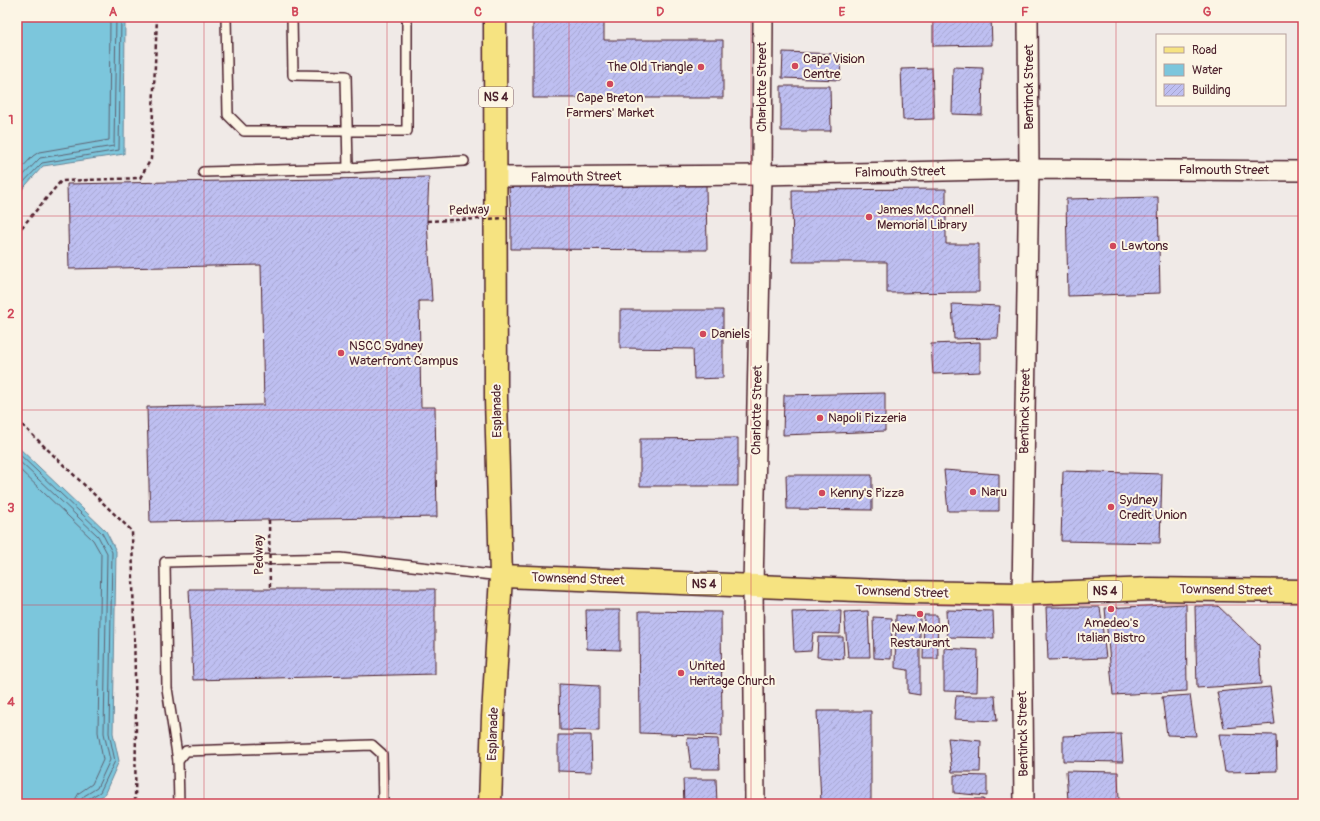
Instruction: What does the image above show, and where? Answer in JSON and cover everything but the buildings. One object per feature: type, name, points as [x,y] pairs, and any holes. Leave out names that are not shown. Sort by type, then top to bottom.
[{"type":"main road","name":"Esplanade","points":[[490,804],[501,576],[496,399],[495,17]]},
{"type":"main road","name":"Townsend Street","points":[[501,576],[906,592],[1022,594],[1150,589],[1303,591]]},
{"type":"street","name":"Charlotte Street","points":[[755,804],[753,586],[762,175],[762,17]]},
{"type":"street","name":"Bentinck Street","points":[[1024,804],[1022,594],[1029,169],[1028,17]]},
{"type":"street","name":"Falmouth Street","points":[[496,178],[762,175],[1029,169],[1303,171]]},
{"type":"lane","points":[[226,17],[228,115],[244,130],[407,131],[407,17]]},
{"type":"lane","points":[[292,17],[294,75],[346,76],[348,168]]},
{"type":"lane","points":[[203,172],[348,168],[464,161]]},
{"type":"lane","points":[[179,804],[178,761],[167,688],[165,562],[341,558],[501,576]]},
{"type":"lane","points":[[178,761],[186,751],[372,745],[382,754],[383,804]]},
{"type":"path","points":[[17,233],[61,181],[140,178],[150,159],[157,17]]},
{"type":"path","name":"Pedway","points":[[428,221],[511,218]]},
{"type":"path","points":[[17,420],[132,531],[136,726],[135,804]]},
{"type":"path","name":"Pedway","points":[[269,520],[270,589]]},
{"type":"water","points":[[17,17],[125,17],[124,154],[43,166],[17,195]]},
{"type":"water","points":[[17,446],[106,531],[116,551],[113,733],[119,761],[104,795],[87,804],[17,804]]},
{"type":"place","name":"Cape Vision Centre","points":[[795,66]]},
{"type":"place","name":"The Old Triangle","points":[[701,67]]},
{"type":"place","name":"Cape Breton Farmers' Market","points":[[610,84]]},
{"type":"place","name":"James McConnell Memorial Library","points":[[869,217]]},
{"type":"place","name":"Lawtons","points":[[1113,246]]},
{"type":"place","name":"Daniels","points":[[703,334]]},
{"type":"place","name":"NSCC Sydney Waterfront Campus","points":[[341,353]]},
{"type":"place","name":"Napoli Pizzeria","points":[[820,418]]},
{"type":"place","name":"Naru","points":[[973,492]]},
{"type":"place","name":"Kenny's Pizza","points":[[822,493]]},
{"type":"place","name":"Sydney Credit Union","points":[[1111,507]]},
{"type":"place","name":"Amedeo's Italian Bistro","points":[[1111,609]]},
{"type":"place","name":"New Moon Restaurant","points":[[920,614]]},
{"type":"place","name":"United Heritage Church","points":[[681,673]]}]
